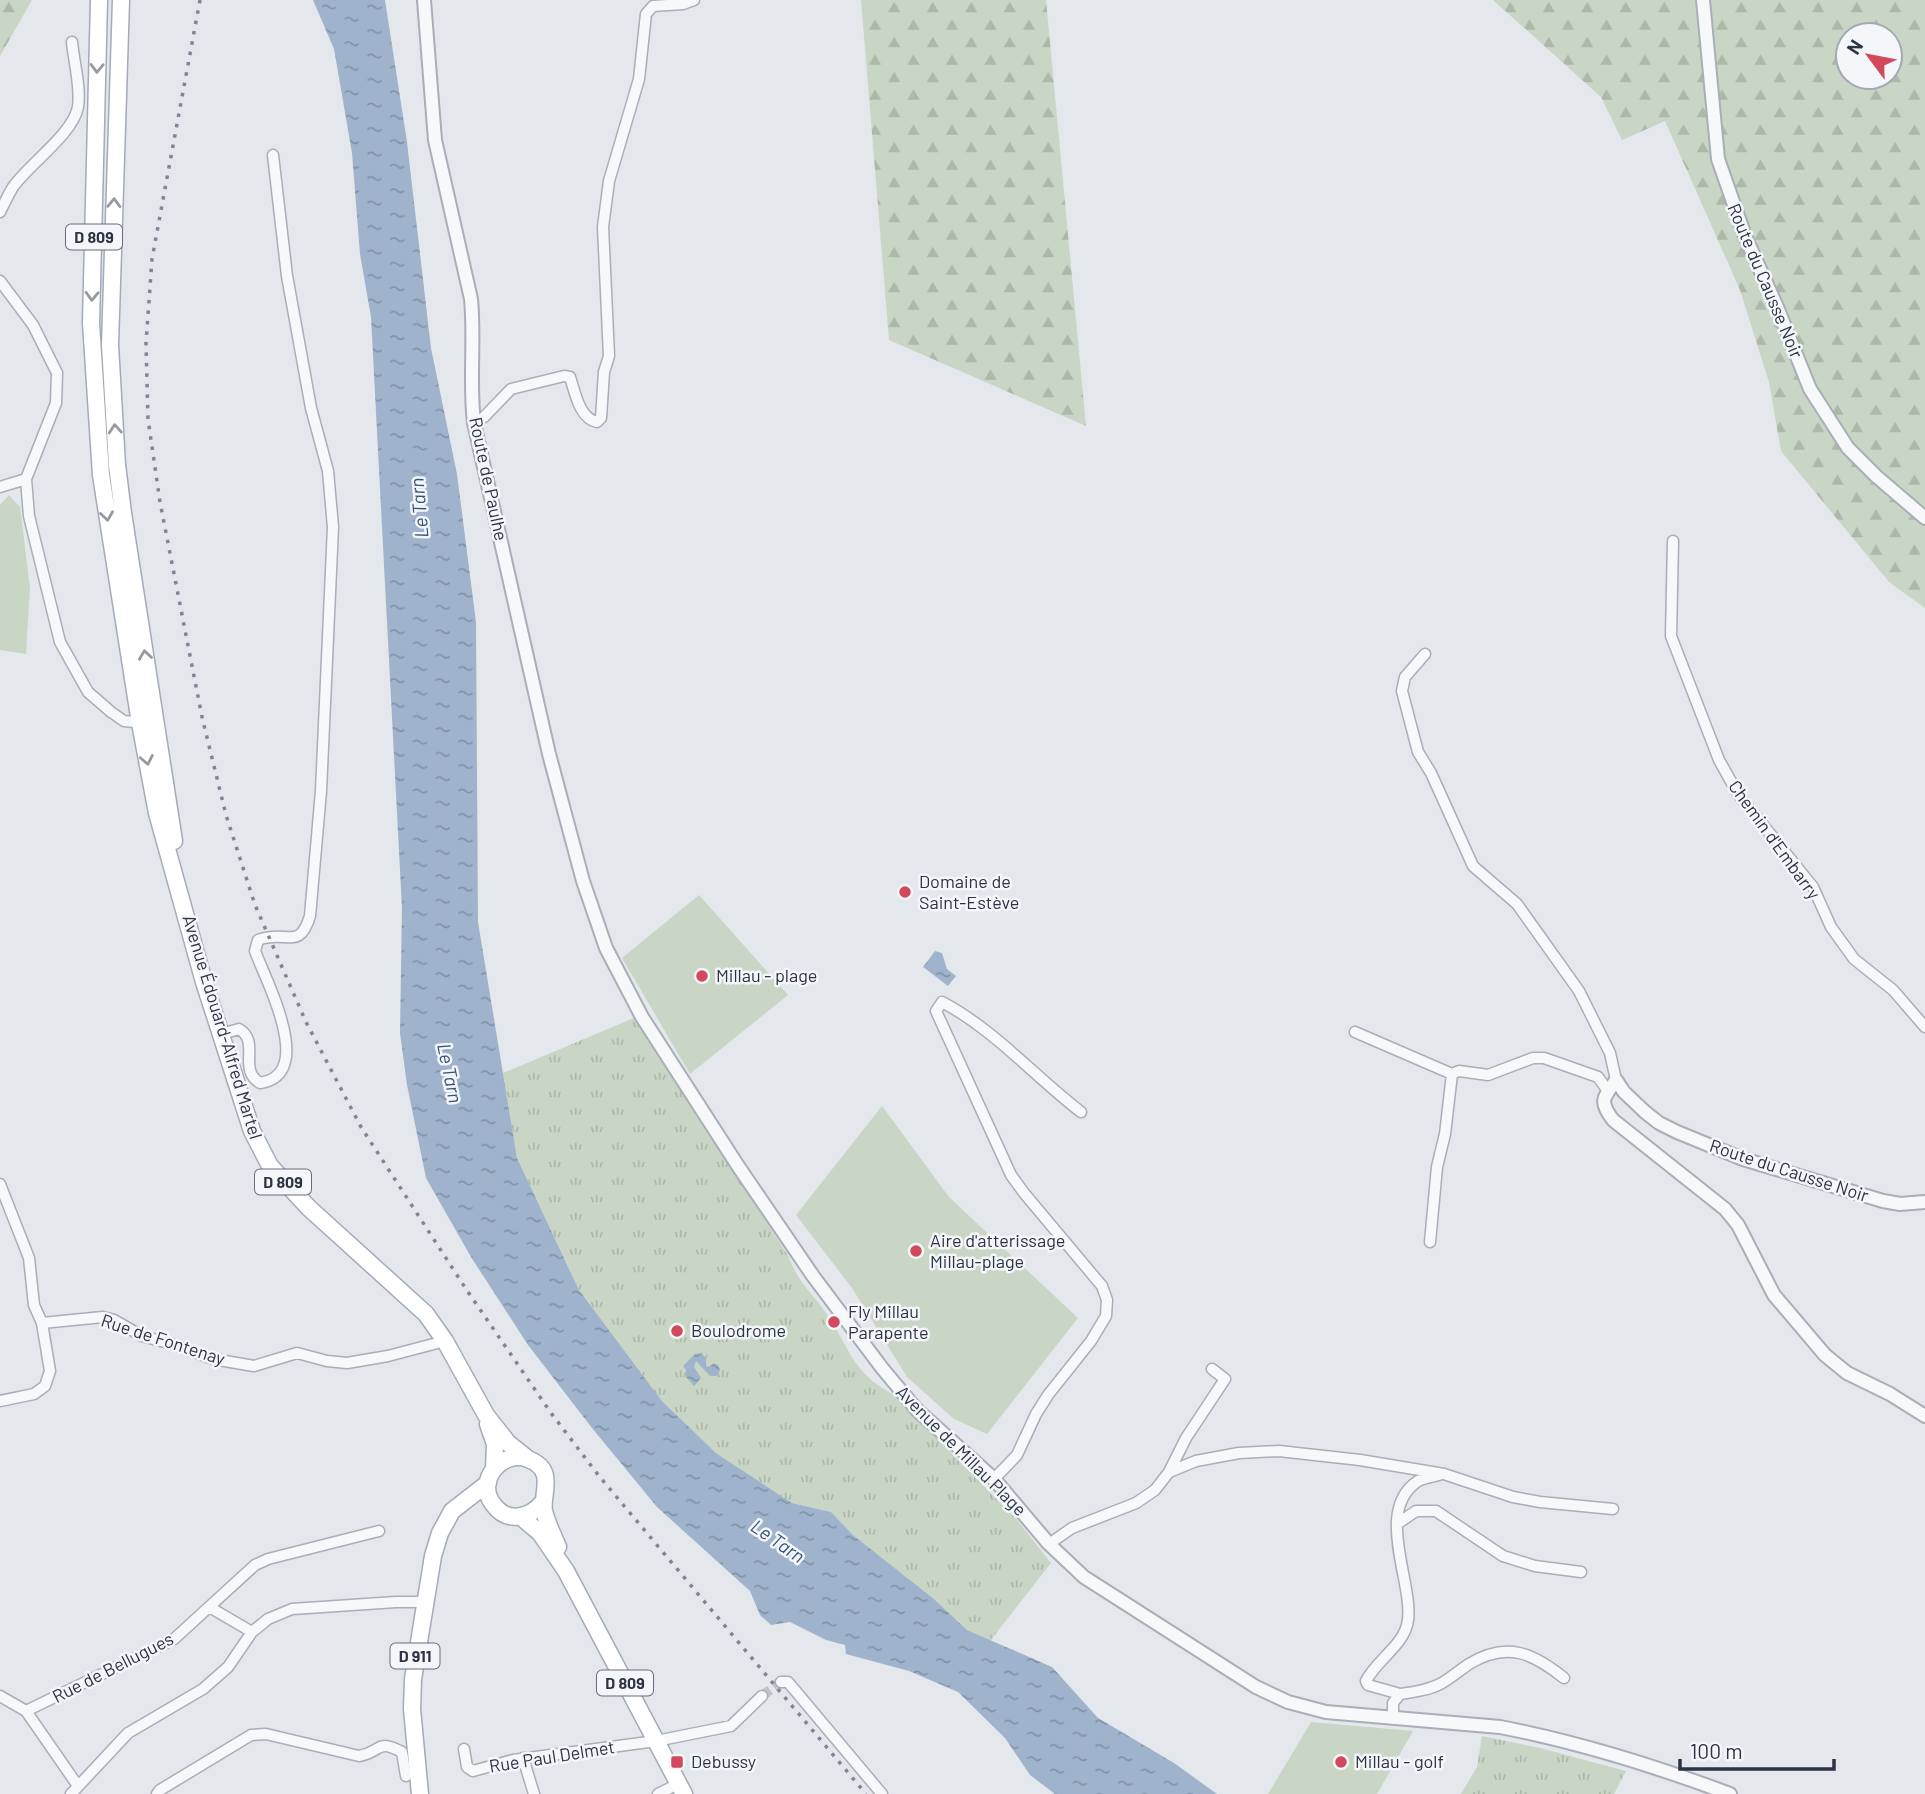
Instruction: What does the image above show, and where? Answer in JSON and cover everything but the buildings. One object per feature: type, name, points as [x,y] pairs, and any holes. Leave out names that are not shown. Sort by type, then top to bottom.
[{"type":"main road","name":"D 809","points":[[99,0],[91,323],[93,382],[101,475],[140,722]]},
{"type":"main road","name":"D 809","points":[[121,0],[110,345],[112,398],[140,722]]},
{"type":"main road","name":"Avenue Édouard-Alfred Martel","points":[[140,722],[204,982],[252,1131],[270,1166],[309,1208],[426,1314],[445,1341],[486,1415],[508,1443],[528,1459]]},
{"type":"main road","name":"Avenue Édouard-Alfred Martel","points":[[486,1415],[495,1444],[491,1476]]},
{"type":"main road","points":[[510,1458],[528,1459],[539,1466],[546,1478],[547,1491],[543,1502],[532,1513],[521,1517],[506,1515],[494,1507],[488,1496],[491,1476],[510,1458]]},
{"type":"main road","name":"D 911","points":[[420,1794],[412,1709],[413,1679],[435,1549],[457,1505],[491,1476]]},
{"type":"main road","name":"D 809","points":[[543,1502],[547,1521],[566,1571]]},
{"type":"main road","points":[[447,1523],[471,1507],[494,1507]]},
{"type":"main road","name":"D 809","points":[[521,1517],[540,1532],[566,1571],[681,1789]]},
{"type":"street","name":"Route de Paulhe","points":[[424,0],[435,140],[471,299],[471,402],[474,423],[549,754],[580,869],[606,948]]},
{"type":"street","points":[[474,423],[511,389],[564,376],[570,377],[582,411],[591,421],[597,422],[601,418],[604,372],[609,356],[603,227],[612,170],[639,79],[646,14],[653,5],[683,4],[694,0]]},
{"type":"street","name":"Route du Causse Noir","points":[[1703,0],[1718,159],[1745,236],[1810,389],[1848,448],[1925,517]]},
{"type":"street","points":[[0,212],[13,186],[39,161],[77,111],[72,42]]},
{"type":"street","points":[[221,1034],[239,1029],[247,1035],[250,1041],[250,1074],[260,1083],[272,1081],[285,1068],[288,1053],[283,1029],[255,951],[258,940],[267,936],[296,938],[305,932],[310,916],[321,791],[333,527],[328,471],[311,408],[287,276],[273,155]]},
{"type":"street","points":[[0,281],[33,325],[57,373],[56,403],[26,479],[29,516],[60,642],[89,692],[111,712],[140,722]]},
{"type":"street","points":[[0,486],[26,479]]},
{"type":"street","name":"Chemin d'Embarry","points":[[1674,541],[1671,636],[1719,760],[1738,794],[1813,887],[1831,927],[1854,959],[1893,990],[1925,1027]]},
{"type":"street","points":[[1425,654],[1405,677],[1402,691],[1418,752],[1431,772],[1473,866],[1517,904],[1579,991],[1610,1053],[1616,1080],[1603,1097],[1603,1104],[1613,1120],[1725,1209],[1738,1225],[1774,1295],[1825,1355],[1847,1373],[1890,1394],[1925,1416]]},
{"type":"street","name":"Avenue de Millau Plage","points":[[606,948],[642,1017],[681,1079],[813,1276],[863,1344],[917,1410],[994,1479],[1049,1544],[1097,1588],[1256,1687],[1289,1702],[1325,1712],[1521,1731],[1627,1758],[1730,1794]]},
{"type":"street","points":[[994,1479],[1017,1455],[1048,1395],[1091,1341],[1107,1315],[1107,1300],[1102,1286],[1011,1175],[936,1011],[942,1002],[970,1017],[1081,1112]]},
{"type":"street","points":[[1356,1032],[1452,1074]]},
{"type":"street","points":[[1452,1074],[1459,1070],[1488,1075],[1533,1058],[1544,1058],[1598,1077],[1608,1091]]},
{"type":"street","points":[[1430,1242],[1437,1167],[1445,1134],[1452,1074]]},
{"type":"street","name":"Route du Causse Noir","points":[[1616,1080],[1623,1092],[1659,1123],[1714,1149],[1883,1201],[1900,1204],[1925,1202]]},
{"type":"street","points":[[0,1184],[29,1258],[34,1305],[42,1323],[50,1371],[45,1386],[34,1394],[0,1401]]},
{"type":"street","name":"Rue de Fontenay","points":[[42,1323],[103,1317],[142,1336],[213,1359],[254,1366],[297,1353],[347,1363],[388,1356],[445,1341]]},
{"type":"street","points":[[1049,1544],[1072,1528],[1136,1503],[1155,1490],[1169,1472],[1185,1438],[1225,1380],[1212,1368]]},
{"type":"street","points":[[1169,1472],[1196,1461],[1239,1453],[1279,1451],[1360,1460],[1444,1474],[1513,1497],[1540,1502],[1613,1509]]},
{"type":"street","points":[[1444,1474],[1419,1481],[1402,1497],[1397,1524],[1408,1621],[1400,1639],[1366,1681],[1368,1685],[1400,1695],[1420,1691],[1440,1684],[1472,1662],[1496,1652],[1519,1651],[1546,1664],[1564,1678]]},
{"type":"street","points":[[1397,1524],[1416,1511],[1436,1511],[1503,1556],[1535,1566],[1581,1572]]},
{"type":"street","name":"Rue de Bellugues","points":[[26,1711],[174,1639],[256,1565],[268,1559],[379,1531]]},
{"type":"street","points":[[0,1696],[26,1711],[75,1790],[128,1733],[181,1703],[228,1667],[251,1632],[268,1619],[292,1609],[425,1602]]},
{"type":"street","points":[[211,1608],[251,1632]]},
{"type":"street","points":[[781,1682],[788,1682],[882,1794]]},
{"type":"street","points":[[1393,1719],[1394,1703],[1400,1695]]},
{"type":"street","name":"Rue Paul Delmet","points":[[464,1749],[467,1767],[473,1771],[523,1758],[656,1741],[731,1726],[762,1696]]},
{"type":"street","points":[[158,1794],[160,1790],[251,1735],[266,1734],[359,1756],[369,1754],[379,1746],[388,1745],[402,1752],[406,1776]]},
{"type":"street","points":[[523,1758],[534,1794]]},
{"type":"street","points":[[658,1794],[681,1789]]},
{"type":"green space","points":[[0,0],[32,0],[0,56]]},
{"type":"green space","points":[[861,0],[1046,0],[1086,426],[889,340]]},
{"type":"green space","points":[[1493,0],[1925,0],[1925,608],[1889,582],[1781,451],[1769,382],[1740,290],[1665,121],[1622,140],[1601,97]]},
{"type":"green space","points":[[9,495],[20,507],[30,588],[26,654],[0,650],[0,505]]},
{"type":"green space","name":"Millau - plage","points":[[699,895],[788,995],[690,1074],[622,958]]},
{"type":"green space","points":[[634,1018],[855,1361],[870,1379],[895,1395],[1017,1520],[1051,1563],[990,1641],[967,1630],[934,1599],[853,1535],[831,1512],[792,1503],[716,1453],[662,1401],[579,1290],[517,1158],[503,1073]]},
{"type":"green space","name":"Aire d'atterissage Millau-plage","points":[[882,1106],[949,1197],[1078,1318],[987,1434],[954,1419],[907,1377],[852,1288],[796,1215]]},
{"type":"green space","name":"Millau - golf","points":[[1311,1722],[1413,1731],[1377,1794],[1268,1794]]},
{"type":"green space","points":[[1482,1736],[1626,1771],[1614,1794],[1461,1794],[1477,1767]]},
{"type":"water","name":"Le Tarn","points":[[313,0],[385,0],[407,142],[431,348],[457,474],[476,622],[478,922],[517,1158],[579,1290],[662,1401],[716,1453],[792,1503],[831,1512],[853,1535],[934,1599],[967,1630],[1052,1667],[1098,1718],[1174,1763],[1217,1794],[1055,1794],[1030,1775],[1005,1738],[958,1692],[909,1671],[846,1654],[845,1645],[826,1640],[790,1622],[771,1625],[760,1615],[750,1591],[657,1507],[592,1428],[528,1345],[471,1257],[426,1178],[407,1085],[400,1033],[402,908],[371,317],[360,254],[352,153],[334,49]]},
{"type":"water","points":[[935,951],[942,953],[947,969],[956,976],[948,986],[923,967]]},
{"type":"water","points":[[701,1353],[706,1358],[706,1366],[714,1363],[720,1370],[717,1376],[710,1376],[696,1361],[694,1367],[701,1378],[694,1386],[686,1377],[683,1366],[695,1354]]},
{"type":"tunnel","points":[[762,1696],[781,1682]]},
{"type":"railway","points":[[200,0],[152,259],[146,343],[148,419],[160,502],[202,717],[226,815],[255,905],[306,1022],[361,1127],[466,1289],[551,1413],[599,1476],[866,1794]]},
{"type":"place","name":"Domaine de Saint-Estève","points":[[905,892]]},
{"type":"place","name":"Millau - plage","points":[[702,976]]},
{"type":"place","name":"Aire d'atterissage Millau-plage","points":[[916,1251]]},
{"type":"place","name":"Fly Millau Parapente","points":[[834,1322]]},
{"type":"place","name":"Boulodrome","points":[[677,1331]]},
{"type":"place","name":"Debussy","points":[[677,1762]]},
{"type":"place","name":"Millau - golf","points":[[1341,1762]]}]
